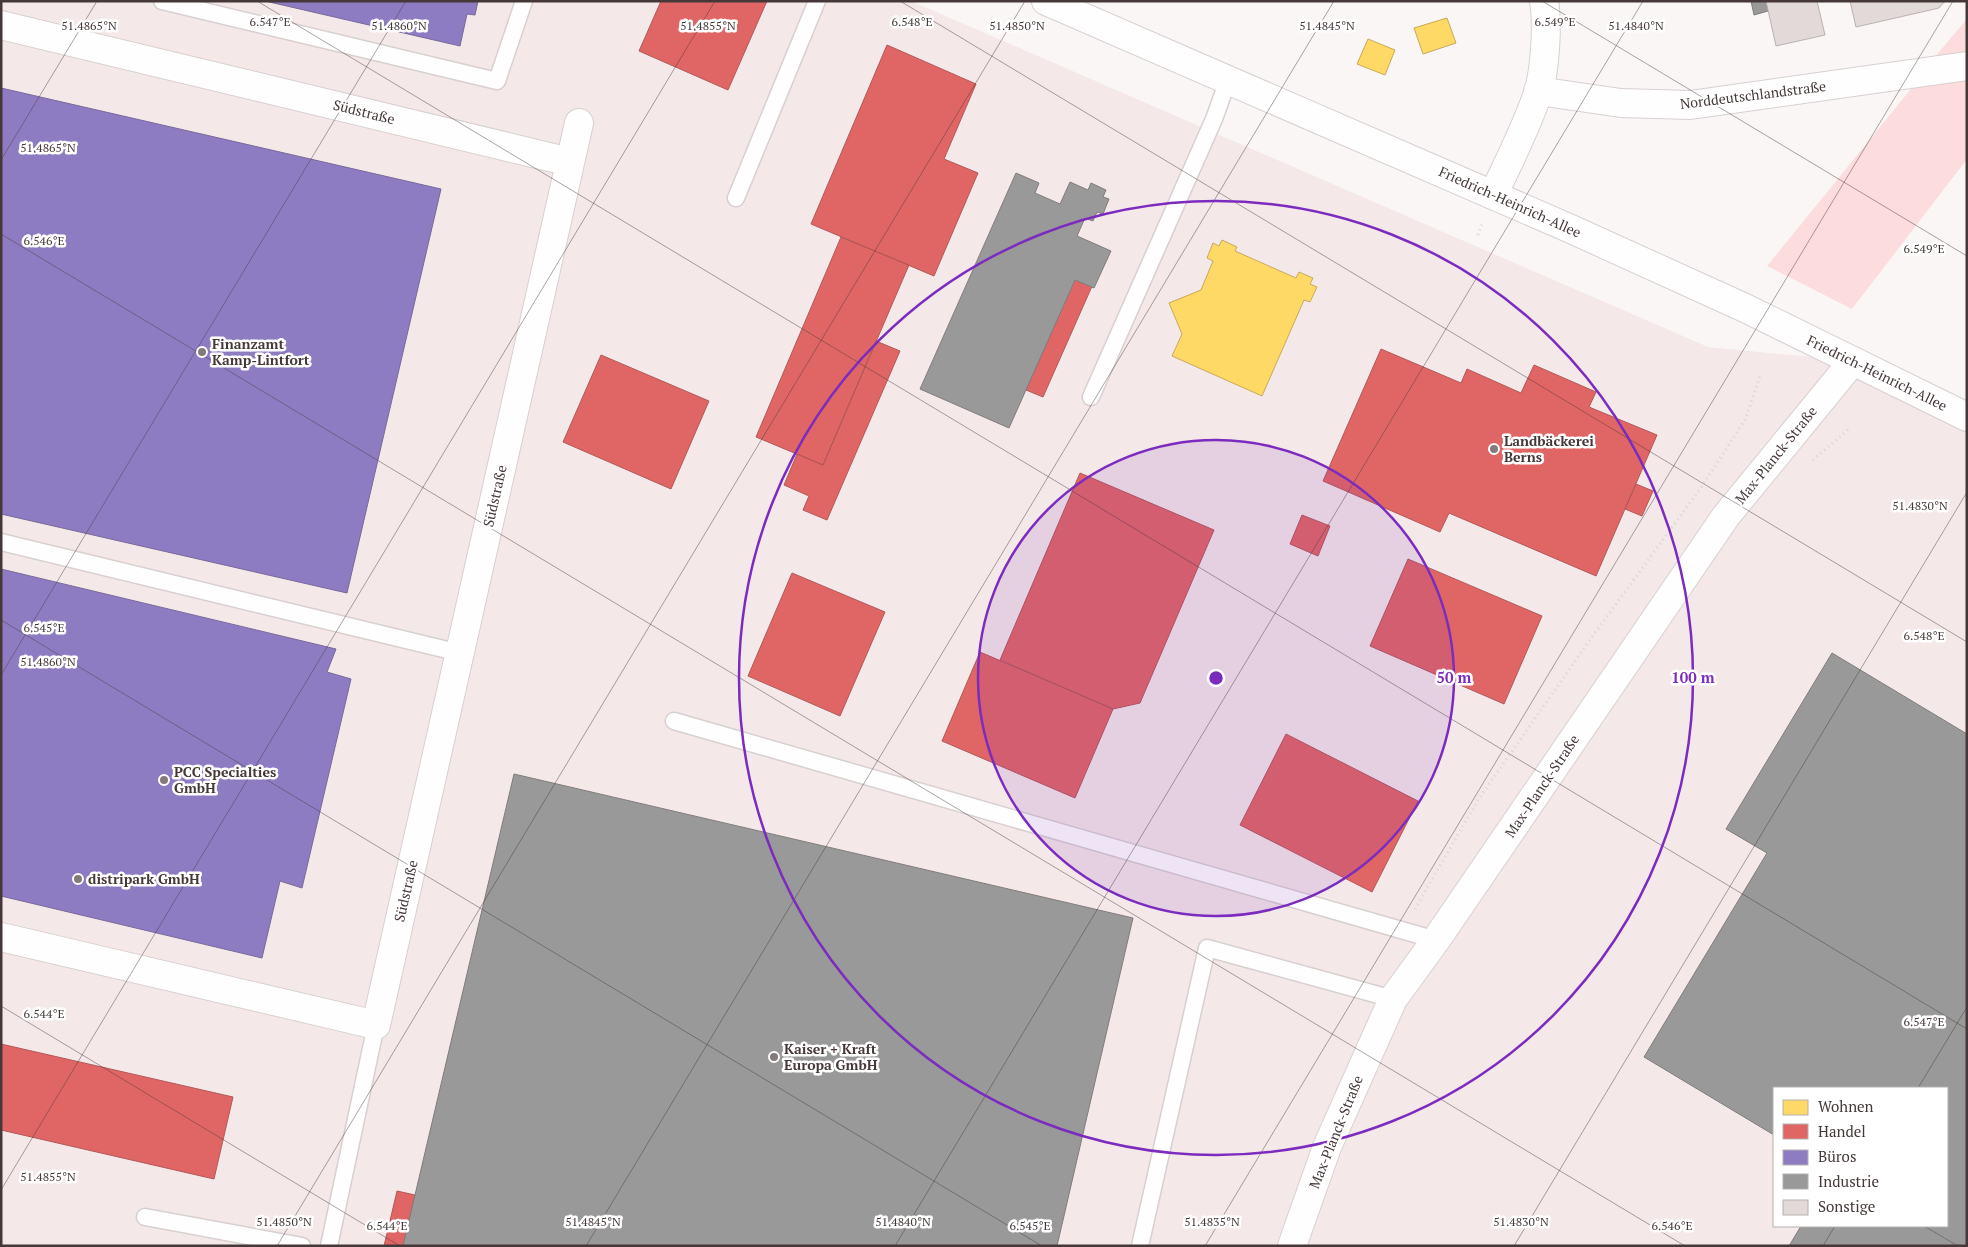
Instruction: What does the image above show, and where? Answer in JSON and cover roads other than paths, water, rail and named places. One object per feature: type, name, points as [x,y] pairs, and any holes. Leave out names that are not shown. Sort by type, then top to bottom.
[{"type":"street","name":"Friedrich-Heinrich-Allee","points":[[1046,1],[1493,195],[1745,308],[1967,418]]},
{"type":"street","points":[[1493,195],[1538,91],[1544,58],[1546,14],[1544,1]]},
{"type":"street","name":"Südstraße","points":[[1,25],[570,162],[376,1025]]},
{"type":"street","name":"Norddeutschlandstraße","points":[[1538,91],[1621,103],[1690,105],[1967,66]]},
{"type":"street","points":[[570,162],[579,123]]},
{"type":"street","name":"Max-Planck-Straße","points":[[1292,1246],[1327,1147],[1394,999],[1726,516],[1853,361]]},
{"type":"street","points":[[1,937],[376,1025]]},
{"type":"lane","points":[[162,1],[497,81],[524,1]]},
{"type":"lane","points":[[736,198],[817,1]]},
{"type":"lane","points":[[1092,396],[1214,119],[1228,80]]},
{"type":"lane","points":[[1,542],[460,652]]},
{"type":"lane","points":[[674,721],[1436,940]]},
{"type":"lane","points":[[1140,1246],[1207,948],[1394,999]]},
{"type":"lane","points":[[329,1246],[376,1025]]},
{"type":"lane","points":[[145,1217],[302,1246]]},
{"type":"place","name":"Finanzamt Kamp-Lintfort","points":[[202,352]]},
{"type":"place","name":"Landbäckerei Berns","points":[[1494,449]]},
{"type":"place","name":"PCC Specialties GmbH","points":[[164,780]]},
{"type":"place","name":"distripark GmbH","points":[[78,879]]},
{"type":"place","name":"Kaiser + Kraft Europa GmbH","points":[[774,1057]]}]
